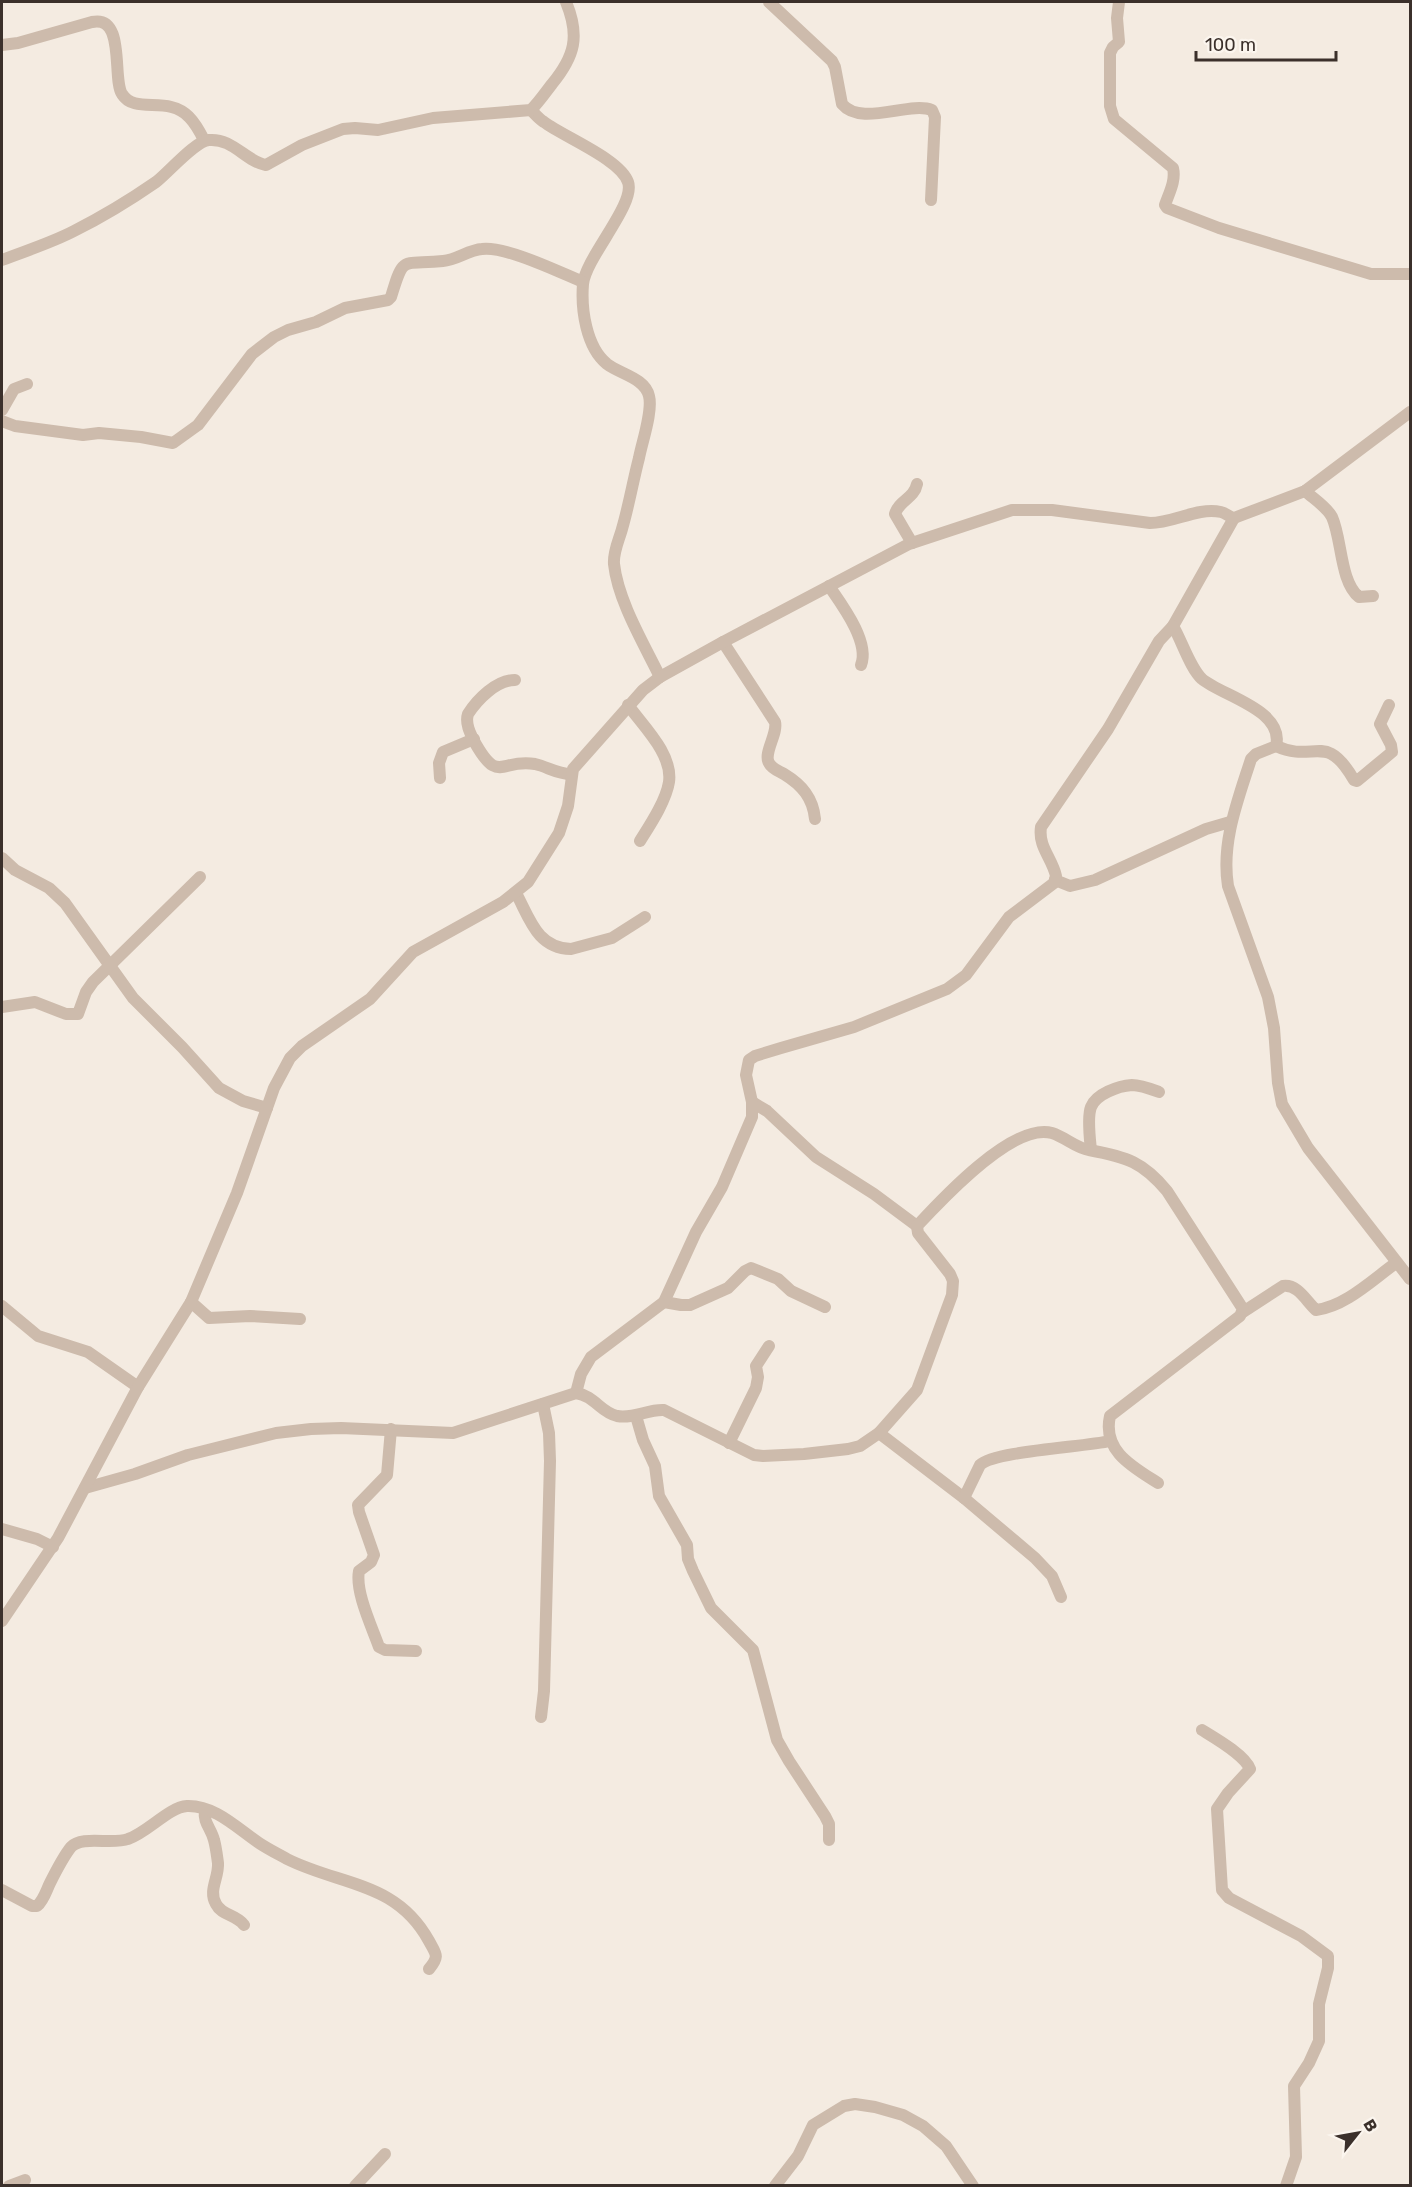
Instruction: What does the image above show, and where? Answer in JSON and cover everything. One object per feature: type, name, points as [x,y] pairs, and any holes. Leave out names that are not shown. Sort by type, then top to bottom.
[{"type":"street","points":[[2,260],[73,232],[118,206],[163,177],[204,140],[227,142],[258,163],[266,165],[302,146],[343,129],[378,130],[433,118],[531,110],[557,78],[570,57],[575,35],[566,2]]},
{"type":"street","points":[[769,2],[832,61],[842,104],[845,107],[860,113],[922,108],[932,110],[935,117],[931,200]]},
{"type":"street","points":[[1119,2],[1117,18],[1119,42],[1110,53],[1111,114],[1119,125],[1135,135],[1173,168],[1172,185],[1165,205],[1167,208],[1219,228],[1371,274],[1410,274]]},
{"type":"street","points":[[2,45],[18,43],[100,21],[112,34],[117,46],[117,85],[125,98],[139,106],[160,104],[179,109],[190,117],[204,140]]},
{"type":"street","points":[[531,110],[542,121],[607,159],[628,181],[630,193],[626,202],[583,282],[585,320],[596,350],[606,363],[643,384],[649,393],[647,421],[614,563],[629,613],[660,677]]},
{"type":"street","points":[[2,421],[15,426],[82,435],[99,433],[141,436],[173,443],[198,425],[252,354],[262,345],[288,330],[316,322],[345,308],[388,300],[392,297],[400,270],[407,264],[450,260],[474,250],[489,249],[521,258],[583,282]]},
{"type":"street","points":[[2,410],[14,389],[27,384]]},
{"type":"street","points":[[576,1393],[581,1374],[591,1357],[664,1302],[696,1232],[722,1187],[745,1137],[752,1117],[753,1102],[746,1075],[749,1060],[781,1048],[854,1028],[947,989],[966,975],[1009,917],[1042,893],[1055,880],[1055,870],[1042,846],[1041,827],[1108,729],[1159,641],[1173,626],[1233,518],[1305,491],[1410,412]]},
{"type":"street","points":[[912,543],[896,514],[899,506],[914,494],[917,484]]},
{"type":"street","points":[[1305,491],[1332,515],[1346,572],[1355,594],[1359,597],[1373,596]]},
{"type":"street","points":[[2,1621],[53,1547],[138,1387],[191,1302],[237,1193],[267,1108],[290,1058],[302,1046],[370,999],[413,952],[516,893],[528,882],[559,833],[568,806],[573,769],[643,690],[660,677],[723,642],[912,543],[1012,510],[1052,510],[1150,523],[1162,523],[1194,513],[1212,511],[1221,512],[1233,518]]},
{"type":"street","points":[[829,586],[854,625],[863,651],[861,665]]},
{"type":"street","points":[[1173,626],[1201,678],[1236,696],[1268,719],[1274,726],[1276,746]]},
{"type":"street","points":[[723,642],[775,722],[776,728],[767,757],[768,762],[808,794],[814,808],[815,819]]},
{"type":"street","points":[[515,680],[501,683],[471,710],[466,718],[485,759],[497,767],[534,764],[561,774],[571,774]]},
{"type":"street","points":[[628,705],[663,753],[669,774],[666,790],[657,811],[640,841]]},
{"type":"street","points":[[1389,705],[1380,724],[1391,745],[1392,752],[1358,781],[1354,780],[1340,758],[1329,752],[1286,751],[1276,746],[1256,754],[1251,759],[1230,822],[1226,873],[1228,886],[1268,997],[1274,1028],[1282,1104],[1304,1142],[1410,1280]]},
{"type":"street","points":[[440,778],[439,763],[443,752],[474,739]]},
{"type":"street","points":[[1055,880],[1070,886],[1095,880],[1206,829],[1230,822]]},
{"type":"street","points":[[2,858],[15,870],[49,888],[65,903],[144,1011],[182,1047],[219,1088],[243,1101],[267,1108]]},
{"type":"street","points":[[2,1007],[35,1002],[66,1014],[78,1014],[86,992],[110,964],[200,877]]},
{"type":"street","points":[[516,893],[542,939],[564,949],[612,938],[645,917]]},
{"type":"street","points":[[1091,1150],[1090,1112],[1098,1099],[1113,1089],[1132,1085],[1159,1092]]},
{"type":"street","points":[[85,1488],[135,1474],[188,1455],[276,1433],[311,1429],[391,1429],[453,1433],[576,1393],[589,1396],[614,1415],[627,1417],[657,1409],[664,1410],[754,1455],[804,1454],[860,1446],[879,1433],[917,1390],[952,1295],[953,1281],[919,1235],[917,1226],[874,1194],[816,1157],[767,1111],[753,1102]]},
{"type":"street","points":[[917,1226],[977,1167],[1009,1144],[1033,1134],[1052,1133],[1078,1146],[1133,1161],[1155,1176],[1234,1294],[1243,1312]]},
{"type":"street","points":[[1158,1483],[1126,1462],[1110,1441],[1109,1423],[1113,1412],[1171,1370],[1243,1312],[1283,1286],[1294,1286],[1316,1310],[1349,1297],[1396,1263]]},
{"type":"street","points":[[664,1302],[690,1305],[728,1288],[751,1268],[778,1279],[791,1291],[825,1307]]},
{"type":"street","points":[[191,1302],[209,1318],[250,1316],[300,1319]]},
{"type":"street","points":[[2,1306],[38,1336],[88,1352],[138,1387]]},
{"type":"street","points":[[729,1443],[756,1388],[757,1362],[769,1346]]},
{"type":"street","points":[[541,1718],[544,1691],[550,1461],[549,1433],[543,1404]]},
{"type":"street","points":[[636,1416],[643,1440],[655,1466],[657,1489],[663,1506],[687,1545],[688,1558],[707,1601],[753,1650],[777,1740],[825,1816],[829,1824],[830,1840]]},
{"type":"street","points":[[391,1429],[387,1475],[358,1505],[358,1512],[374,1555],[359,1572],[358,1580],[379,1647],[385,1650],[416,1651]]},
{"type":"street","points":[[879,1433],[963,1498],[1046,1568],[1061,1597]]},
{"type":"street","points":[[963,1498],[984,1461],[1110,1441]]},
{"type":"street","points":[[2,1529],[37,1539],[53,1547]]},
{"type":"street","points":[[1202,1730],[1242,1758],[1250,1769],[1228,1792],[1216,1809],[1222,1890],[1229,1898],[1301,1936],[1328,1956],[1328,1968],[1319,2004],[1319,2041],[1310,2063],[1294,2086],[1296,2157],[1286,2186]]},
{"type":"street","points":[[2,1890],[32,1906],[37,1906],[75,1844],[83,1841],[123,1841],[138,1835],[185,1806],[205,1810],[226,1819],[260,1844],[293,1862],[356,1884],[399,1904],[416,1921],[436,1954],[436,1961],[429,1969]]},
{"type":"street","points":[[205,1810],[205,1823],[214,1840],[218,1864],[212,1893],[214,1900],[221,1911],[237,1917],[244,1925]]},
{"type":"street","points":[[775,2186],[798,2156],[813,2125],[844,2106],[855,2104],[903,2115],[923,2126],[946,2146],[973,2186]]},
{"type":"street","points":[[355,2186],[385,2154]]},
{"type":"street","points":[[9,2186],[26,2180]]}]
